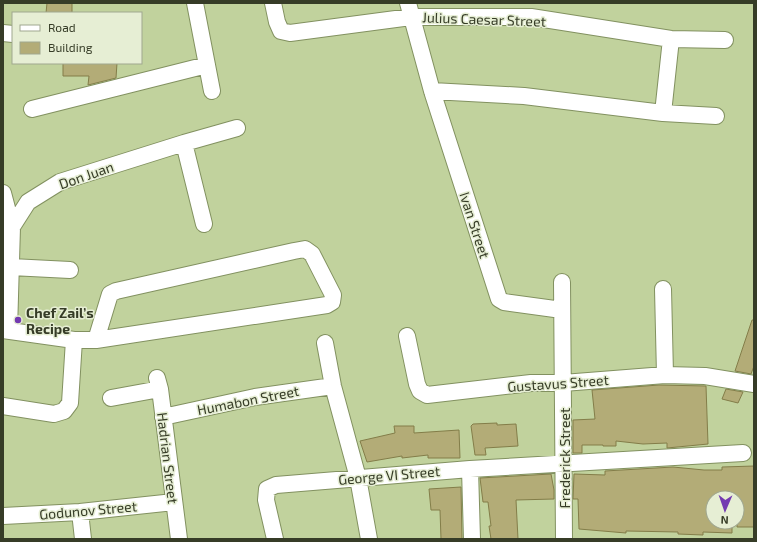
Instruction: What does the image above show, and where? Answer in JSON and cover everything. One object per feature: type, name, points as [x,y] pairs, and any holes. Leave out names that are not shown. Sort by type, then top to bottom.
[{"type":"street","points":[[195,3],[212,91]]},
{"type":"street","name":"Julius Caesar Street","points":[[273,3],[277,22],[282,31],[290,33],[409,10],[531,17],[671,39],[725,40]]},
{"type":"street","points":[[409,10],[432,91],[524,96],[663,113],[716,116]]},
{"type":"street","points":[[663,113],[671,39]]},
{"type":"street","points":[[32,109],[207,64]]},
{"type":"street","name":"Ivan Street","points":[[432,91],[499,299],[504,302],[562,310]]},
{"type":"street","name":"Don Juan","points":[[8,227],[28,202],[60,182],[237,128]]},
{"type":"street","points":[[184,143],[204,224]]},
{"type":"street","points":[[3,193],[8,227],[11,266],[6,331],[74,340],[96,340],[327,305],[332,302],[333,295],[312,254],[305,249],[294,251],[116,291],[110,294],[96,340]]},
{"type":"street","points":[[11,266],[70,270]]},
{"type":"street","name":"Frederick Street","points":[[562,282],[564,539]]},
{"type":"street","points":[[663,290],[665,375]]},
{"type":"street","name":"Gustavus Street","points":[[407,336],[417,384],[420,391],[427,395],[531,383],[563,383],[665,375],[705,376],[754,384]]},
{"type":"street","points":[[3,406],[54,414],[64,411],[70,403],[74,340]]},
{"type":"street","points":[[325,343],[333,386],[358,478],[369,539]]},
{"type":"street","name":"Hadrian Street","points":[[111,398],[158,383],[180,539]]},
{"type":"street","name":"Humabon Street","points":[[163,417],[255,397],[333,386]]},
{"type":"street","name":"George VI Street","points":[[275,539],[266,500],[267,489],[276,485],[470,468],[743,453]]},
{"type":"street","points":[[470,468],[472,539]]},
{"type":"street","name":"Godunov Street","points":[[3,516],[80,512],[174,502]]},
{"type":"street","points":[[80,512],[83,539]]},
{"type":"building","points":[[47,3],[72,3],[72,12],[46,12]]},
{"type":"building","points":[[63,64],[117,64],[116,78],[88,85],[89,76],[63,76]]},
{"type":"building","points":[[752,320],[754,320],[754,366],[751,374],[735,371]]},
{"type":"building","points":[[659,385],[706,386],[708,444],[667,448],[667,443],[643,444],[616,441],[616,446],[582,445],[582,453],[573,453],[573,420],[595,419],[592,390]]},
{"type":"building","points":[[726,389],[743,392],[738,403],[722,399]]},
{"type":"building","points":[[497,423],[497,425],[516,424],[518,446],[485,448],[486,455],[475,455],[471,426],[473,424]]},
{"type":"building","points":[[394,426],[414,426],[414,433],[459,430],[460,458],[428,458],[428,455],[402,458],[402,456],[367,462],[360,441],[395,433]]},
{"type":"building","points":[[754,466],[754,527],[745,527],[745,490],[705,490],[705,530],[732,530],[732,533],[703,532],[703,535],[678,534],[678,532],[626,531],[626,533],[579,529],[578,499],[573,499],[574,474],[605,475],[605,471],[673,467],[722,470],[722,467]]},
{"type":"building","points":[[551,474],[554,499],[516,500],[518,539],[491,539],[488,502],[483,502],[480,478]]},
{"type":"building","points":[[461,487],[462,539],[441,539],[440,510],[431,510],[429,489]]},
{"type":"place","name":"Chef Zail’s Recipe","points":[[18,320]]}]
